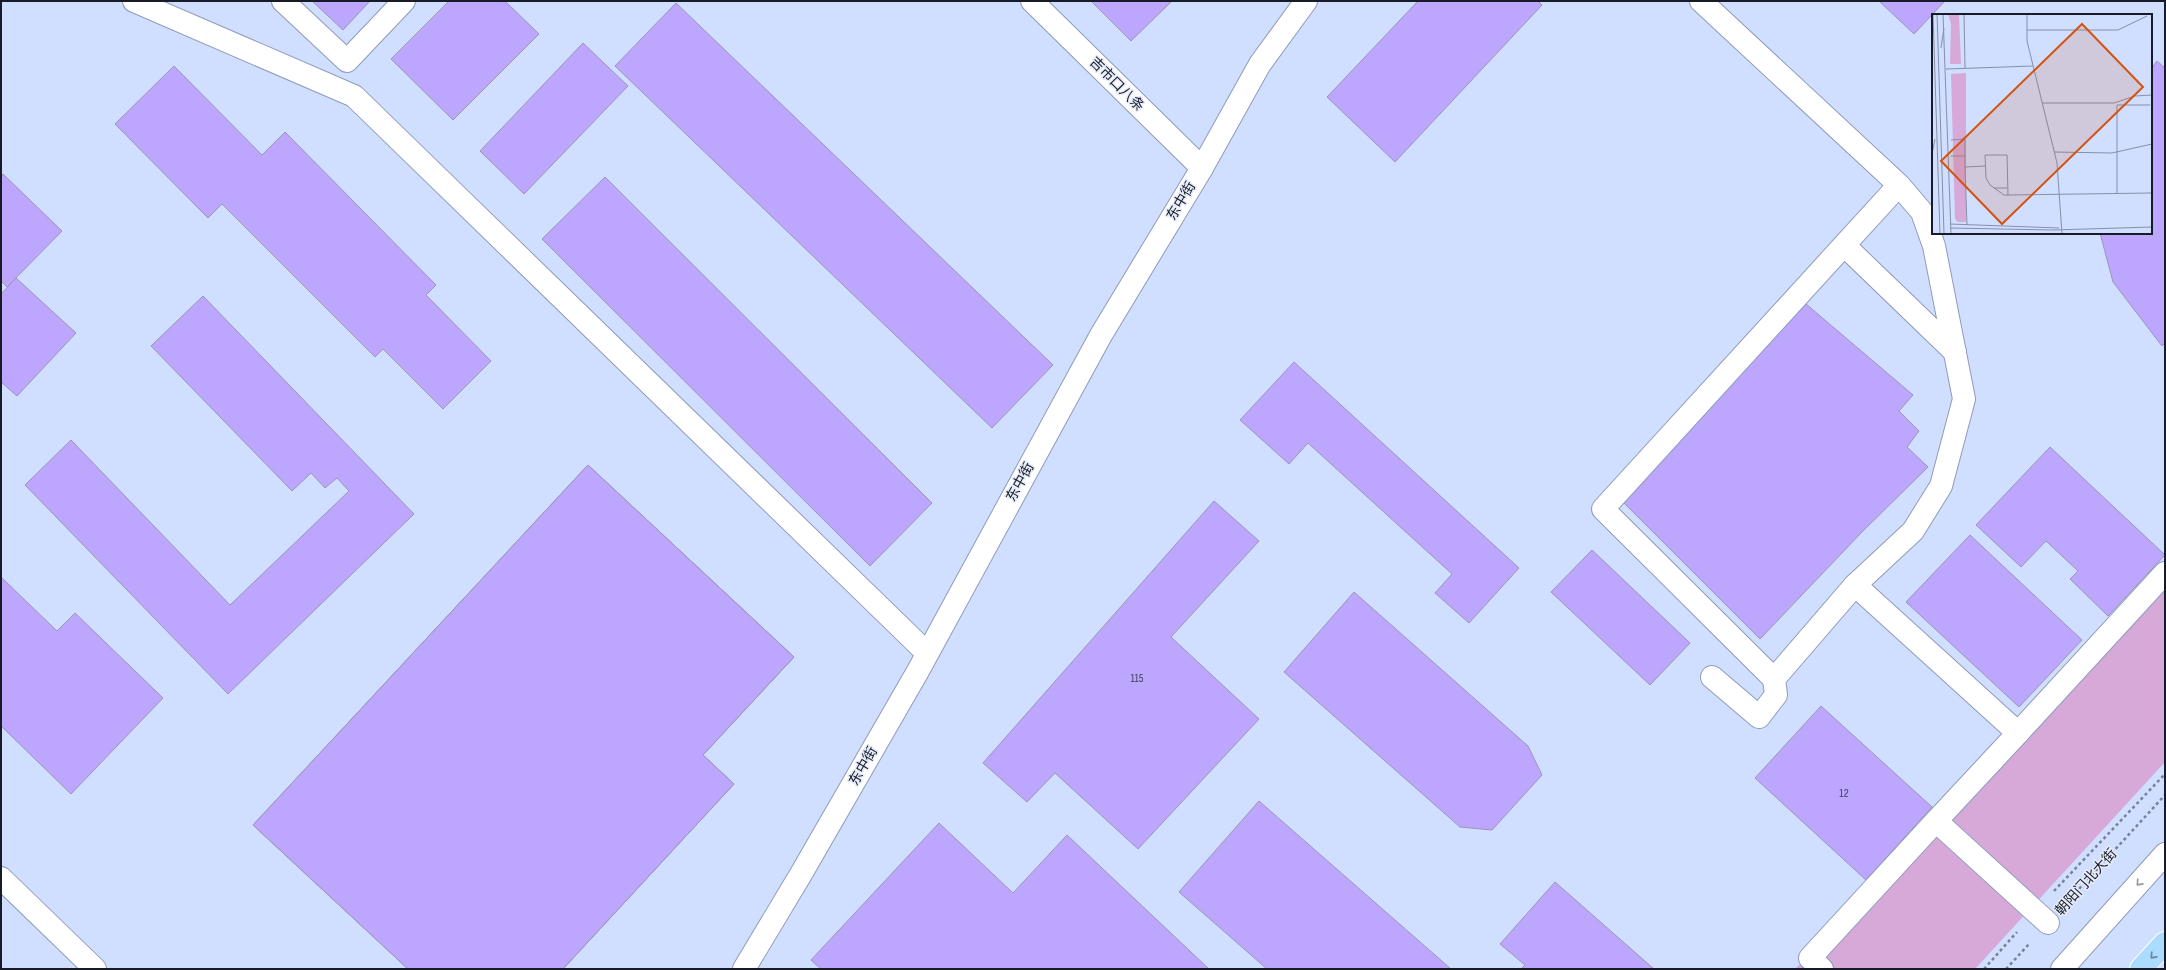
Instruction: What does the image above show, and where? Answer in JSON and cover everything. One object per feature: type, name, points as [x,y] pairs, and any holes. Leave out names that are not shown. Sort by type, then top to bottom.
[{"type":"highway","points":[[2141,969],[2165,943]]},
{"type":"street","points":[[134,1],[354,96],[927,653]]},
{"type":"street","points":[[283,1],[347,61],[404,1]]},
{"type":"street","name":"吉市口八条","points":[[1032,1],[1202,168]]},
{"type":"street","name":"东中街","points":[[744,969],[802,874],[927,653],[1101,335],[1202,168],[1260,64],[1306,1]]},
{"type":"street","points":[[1701,1],[1899,184],[1922,212],[1934,246],[1964,399],[1941,486],[1913,531],[1855,585],[1774,679]]},
{"type":"street","points":[[1712,677],[1765,723],[1776,696],[1774,679],[1603,509],[1845,246],[1899,184]]},
{"type":"street","points":[[1845,246],[1955,352]]},
{"type":"street","points":[[1822,969],[1810,958],[2165,573]]},
{"type":"street","points":[[1855,585],[2018,733]]},
{"type":"street","points":[[1936,821],[2042,918]]},
{"type":"street","points":[[2062,969],[2165,854]]},
{"type":"street","points":[[1,878],[95,969]]},
{"type":"path","points":[[1984,969],[2042,918],[2165,774]]},
{"type":"path","name":"朝阳门北大街","points":[[2006,969],[2042,918],[2165,795]]},
{"type":"shaded area","points":[[2165,580],[2165,762],[1975,969],[1795,969],[1951,811]]},
{"type":"building","points":[[312,1],[370,1],[343,30]]},
{"type":"building","points":[[449,1],[505,1],[539,34],[453,120],[391,59]]},
{"type":"building","points":[[1091,1],[1172,1],[1131,41]]},
{"type":"building","points":[[1418,1],[1538,1],[1542,5],[1395,162],[1327,97]]},
{"type":"building","points":[[1879,1],[1945,1],[1914,34]]},
{"type":"building","points":[[676,3],[1053,365],[992,428],[615,66]]},
{"type":"building","points":[[583,43],[628,86],[524,194],[480,151]]},
{"type":"building","points":[[2157,61],[2165,68],[2165,343],[2162,346],[2113,282],[2100,234],[2152,234],[2152,68]]},
{"type":"building","points":[[174,66],[262,155],[285,132],[436,285],[426,295],[491,361],[443,409],[383,349],[375,357],[222,204],[208,218],[115,124]]},
{"type":"building","points":[[3,174],[62,231],[7,287],[1,281],[1,177]]},
{"type":"building","points":[[605,177],[932,503],[870,566],[542,239]]},
{"type":"building","points":[[16,278],[76,333],[17,396],[1,382],[1,294]]},
{"type":"building","points":[[203,296],[414,514],[228,694],[25,485],[71,440],[230,605],[349,491],[337,478],[325,488],[311,473],[292,491],[151,346]]},
{"type":"building","points":[[1806,304],[1913,395],[1899,411],[1919,431],[1907,447],[1928,467],[1861,533],[1760,639],[1618,497]]},
{"type":"building","points":[[1294,362],[1519,568],[1469,623],[1435,593],[1452,574],[1308,443],[1289,464],[1240,420]]},
{"type":"building","points":[[2050,447],[2165,555],[2108,616],[2070,579],[2078,571],[2046,541],[2021,567],[1976,525]]},
{"type":"building","points":[[588,465],[794,657],[703,755],[734,784],[563,969],[408,969],[253,825]]},
{"type":"building","points":[[588,465],[794,657],[703,755],[734,784],[563,969],[408,969],[253,825]]},
{"type":"building","points":[[1214,501],[1259,541],[1171,637],[1259,719],[1138,849],[1055,773],[1027,802],[983,763]]},
{"type":"building","points":[[1970,535],[2082,640],[2019,707],[1906,602]]},
{"type":"building","points":[[1592,550],[1690,643],[1650,685],[1551,592]]},
{"type":"building","points":[[1,577],[57,631],[75,613],[163,698],[71,794],[1,726]]},
{"type":"building","points":[[1354,592],[1528,746],[1542,775],[1492,830],[1460,827],[1284,672]]},
{"type":"building","points":[[1821,706],[1932,807],[1866,880],[1755,778]]},
{"type":"building","points":[[1259,801],[1451,969],[1267,969],[1179,892]]},
{"type":"building","points":[[939,823],[1013,893],[1067,835],[1209,969],[821,969],[811,960]]},
{"type":"building","points":[[1555,882],[1654,969],[1521,969],[1525,965],[1500,944]]}]
